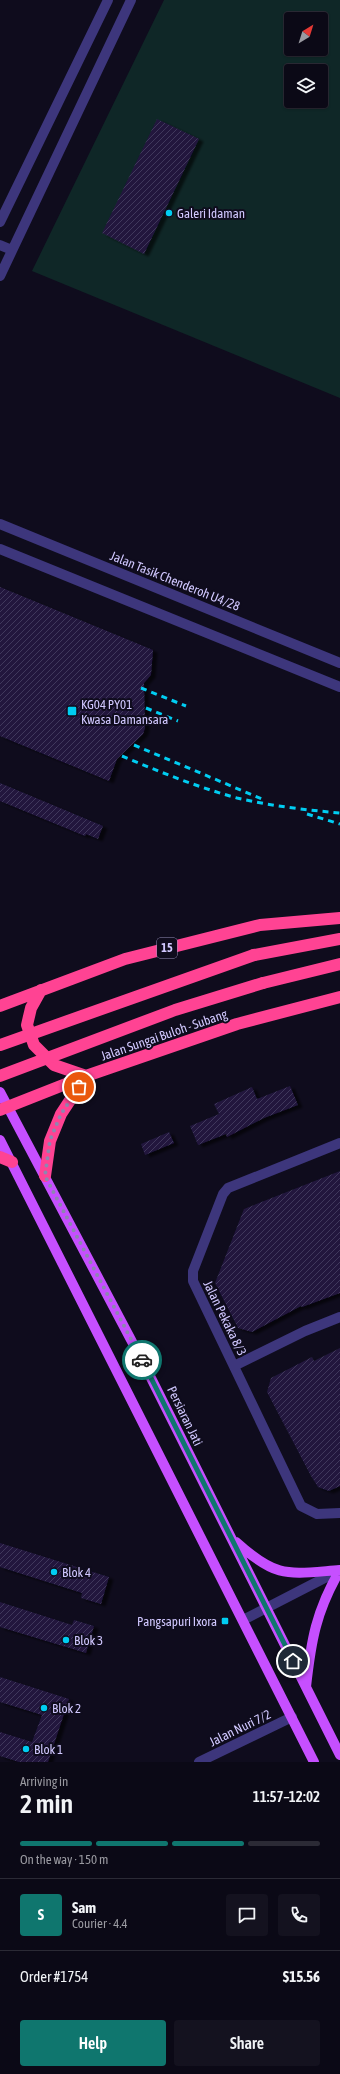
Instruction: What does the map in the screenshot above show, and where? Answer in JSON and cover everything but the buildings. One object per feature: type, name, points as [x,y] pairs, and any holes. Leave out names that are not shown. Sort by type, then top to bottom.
[{"type":"highway","name":"15","points":[[0,1006],[125,959],[260,925],[340,918]]},
{"type":"highway","points":[[0,1045],[254,955],[340,939]]},
{"type":"highway","name":"Jalan Sungai Buloh - Subang","points":[[0,1076],[174,1010],[263,982],[340,964]]},
{"type":"highway","points":[[41,990],[31,1008],[27,1025],[34,1045],[54,1065],[86,1076],[61,1114],[50,1140],[45,1176]]},
{"type":"highway","name":"Jalan Sungai Buloh - Subang","points":[[4,1108],[86,1076],[237,1024],[340,997]]},
{"type":"highway","points":[[0,998],[20,998]]},
{"type":"highway","points":[[0,1157],[12,1162]]},
{"type":"main road","name":"Persiaran Jati","points":[[0,1092],[4,1108],[45,1176],[148,1372],[230,1536],[268,1608],[340,1755]]},
{"type":"main road","points":[[0,1140],[314,1762]]},
{"type":"main road","points":[[230,1536],[252,1556],[272,1569],[296,1574],[340,1570]]},
{"type":"main road","points":[[306,1687],[310,1652],[316,1622],[326,1595],[340,1570]]},
{"type":"street","points":[[0,222],[108,0]]},
{"type":"street","points":[[0,276],[131,0]]},
{"type":"street","points":[[0,245],[12,250]]},
{"type":"street","name":"Jalan Tasik Chenderoh U4/28","points":[[0,524],[340,663]]},
{"type":"street","points":[[0,549],[340,687]]},
{"type":"street","name":"Jalan Pekaka 8/3","points":[[340,1143],[228,1188],[223,1194],[193,1270],[193,1281],[301,1506],[317,1514],[340,1513]]},
{"type":"street","points":[[234,1366],[305,1331],[340,1317]]},
{"type":"street","points":[[243,1620],[340,1570]]},
{"type":"street","name":"Jalan Nuri 7/2","points":[[199,1762],[292,1717]]},
{"type":"green space","points":[[164,0],[340,0],[340,398],[32,271]]},
{"type":"railway","points":[[141,688],[186,706]]},
{"type":"railway","points":[[146,708],[178,721]]},
{"type":"railway","points":[[134,745],[262,799]]},
{"type":"railway","points":[[122,756],[179,779],[237,798],[314,811],[340,813]]},
{"type":"railway","points":[[307,814],[340,824]]},
{"type":"way so far","points":[[79,1087],[61,1114],[50,1140],[45,1176],[142,1360]]},
{"type":"place","name":"Galeri Idaman","points":[[169,213]]},
{"type":"place","name":"KG04 PY01 Kwasa Damansara","points":[[72,711]]},
{"type":"place","name":"Blok 4","points":[[54,1572]]},
{"type":"place","name":"Pangsapuri Ixora","points":[[225,1621]]},
{"type":"place","name":"Blok 3","points":[[66,1640]]},
{"type":"place","name":"Blok 2","points":[[44,1708]]},
{"type":"place","name":"Blok 1","points":[[26,1749]]},
{"type":"route","points":[[142,1360],[230,1536],[268,1608],[293,1661]]}]
